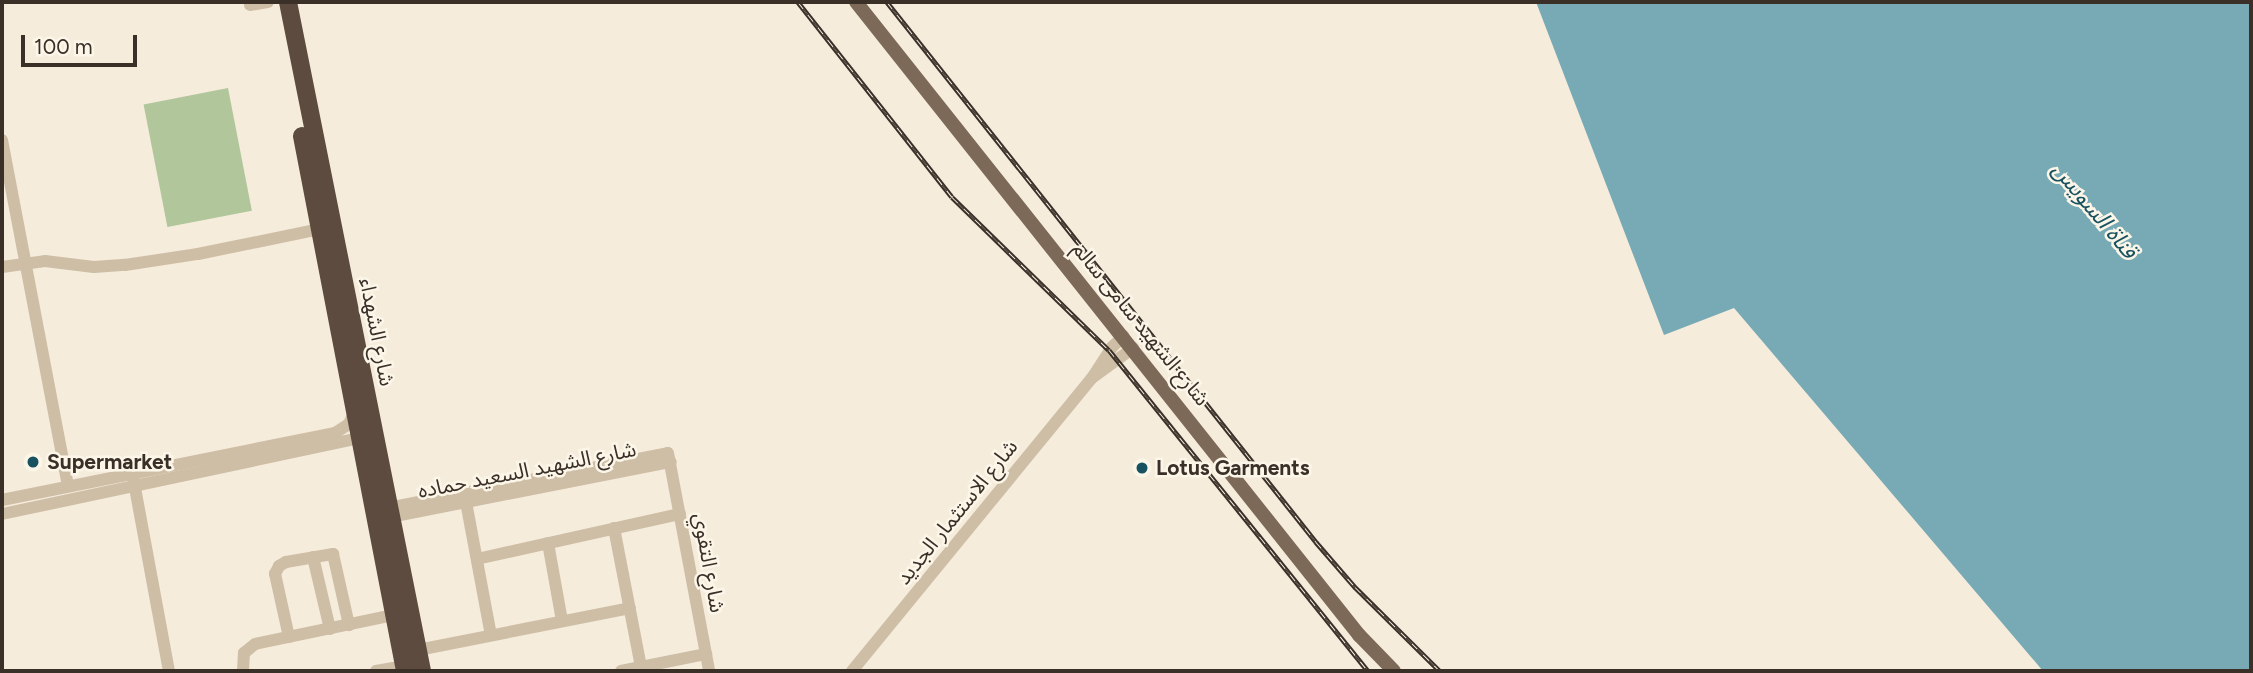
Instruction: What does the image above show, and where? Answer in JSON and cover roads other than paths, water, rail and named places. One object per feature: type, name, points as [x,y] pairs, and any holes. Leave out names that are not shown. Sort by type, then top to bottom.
[{"type":"highway","name":"شارع الشهداء","points":[[277,2],[320,229],[343,313]]},
{"type":"highway","name":"شارع الشهداء","points":[[288,2],[343,313],[422,671]]},
{"type":"highway","name":"شارع الشهداء","points":[[349,342],[354,409],[404,668]]},
{"type":"main road","name":"شارع الشهيد سامى سالم","points":[[856,2],[1129,342],[1359,635],[1394,671]]},
{"type":"street","points":[[250,5],[268,2]]},
{"type":"street","points":[[2,140],[24,263],[74,489]]},
{"type":"street","points":[[2,267],[24,263],[125,265],[198,254],[320,229]]},
{"type":"street","name":"شارع الاستثمار الجديد","points":[[852,671],[1091,378],[1129,342]]},
{"type":"street","points":[[134,479],[335,433],[349,424],[354,409]]},
{"type":"street","points":[[2,500],[360,438]]},
{"type":"street","name":"شارع الشهيد السعيد حماده","points":[[389,512],[669,457]]},
{"type":"street","name":"شارع التقوي","points":[[669,457],[709,671]]},
{"type":"street","points":[[134,479],[169,671]]},
{"type":"street","name":"شارع الشهيد السعيد حماده","points":[[389,512],[466,502],[519,487]]},
{"type":"street","points":[[2,514],[74,489]]},
{"type":"street","points":[[466,502],[491,635]]},
{"type":"street","points":[[477,558],[680,514]]},
{"type":"street","points":[[614,528],[641,667]]},
{"type":"street","points":[[548,543],[562,621]]},
{"type":"street","points":[[289,637],[275,574],[282,564],[333,554],[349,625]]},
{"type":"street","points":[[313,558],[330,629]]},
{"type":"street","points":[[418,650],[630,608]]},
{"type":"street","points":[[243,671],[242,659],[249,648],[394,615]]},
{"type":"street","points":[[621,671],[706,654]]},
{"type":"street","points":[[376,671],[404,668]]},
{"type":"water","name":"قناة السويس","points":[[1536,2],[2251,2],[2251,671],[2043,671],[1734,308],[1664,335]]},
{"type":"railway","points":[[798,2],[952,197],[1109,350],[1368,671]]},
{"type":"railway","points":[[887,2],[1316,542],[1355,587],[1440,671]]},
{"type":"place","name":"Supermarket","points":[[33,462]]},
{"type":"place","name":"Lotus Garments","points":[[1142,468]]}]
